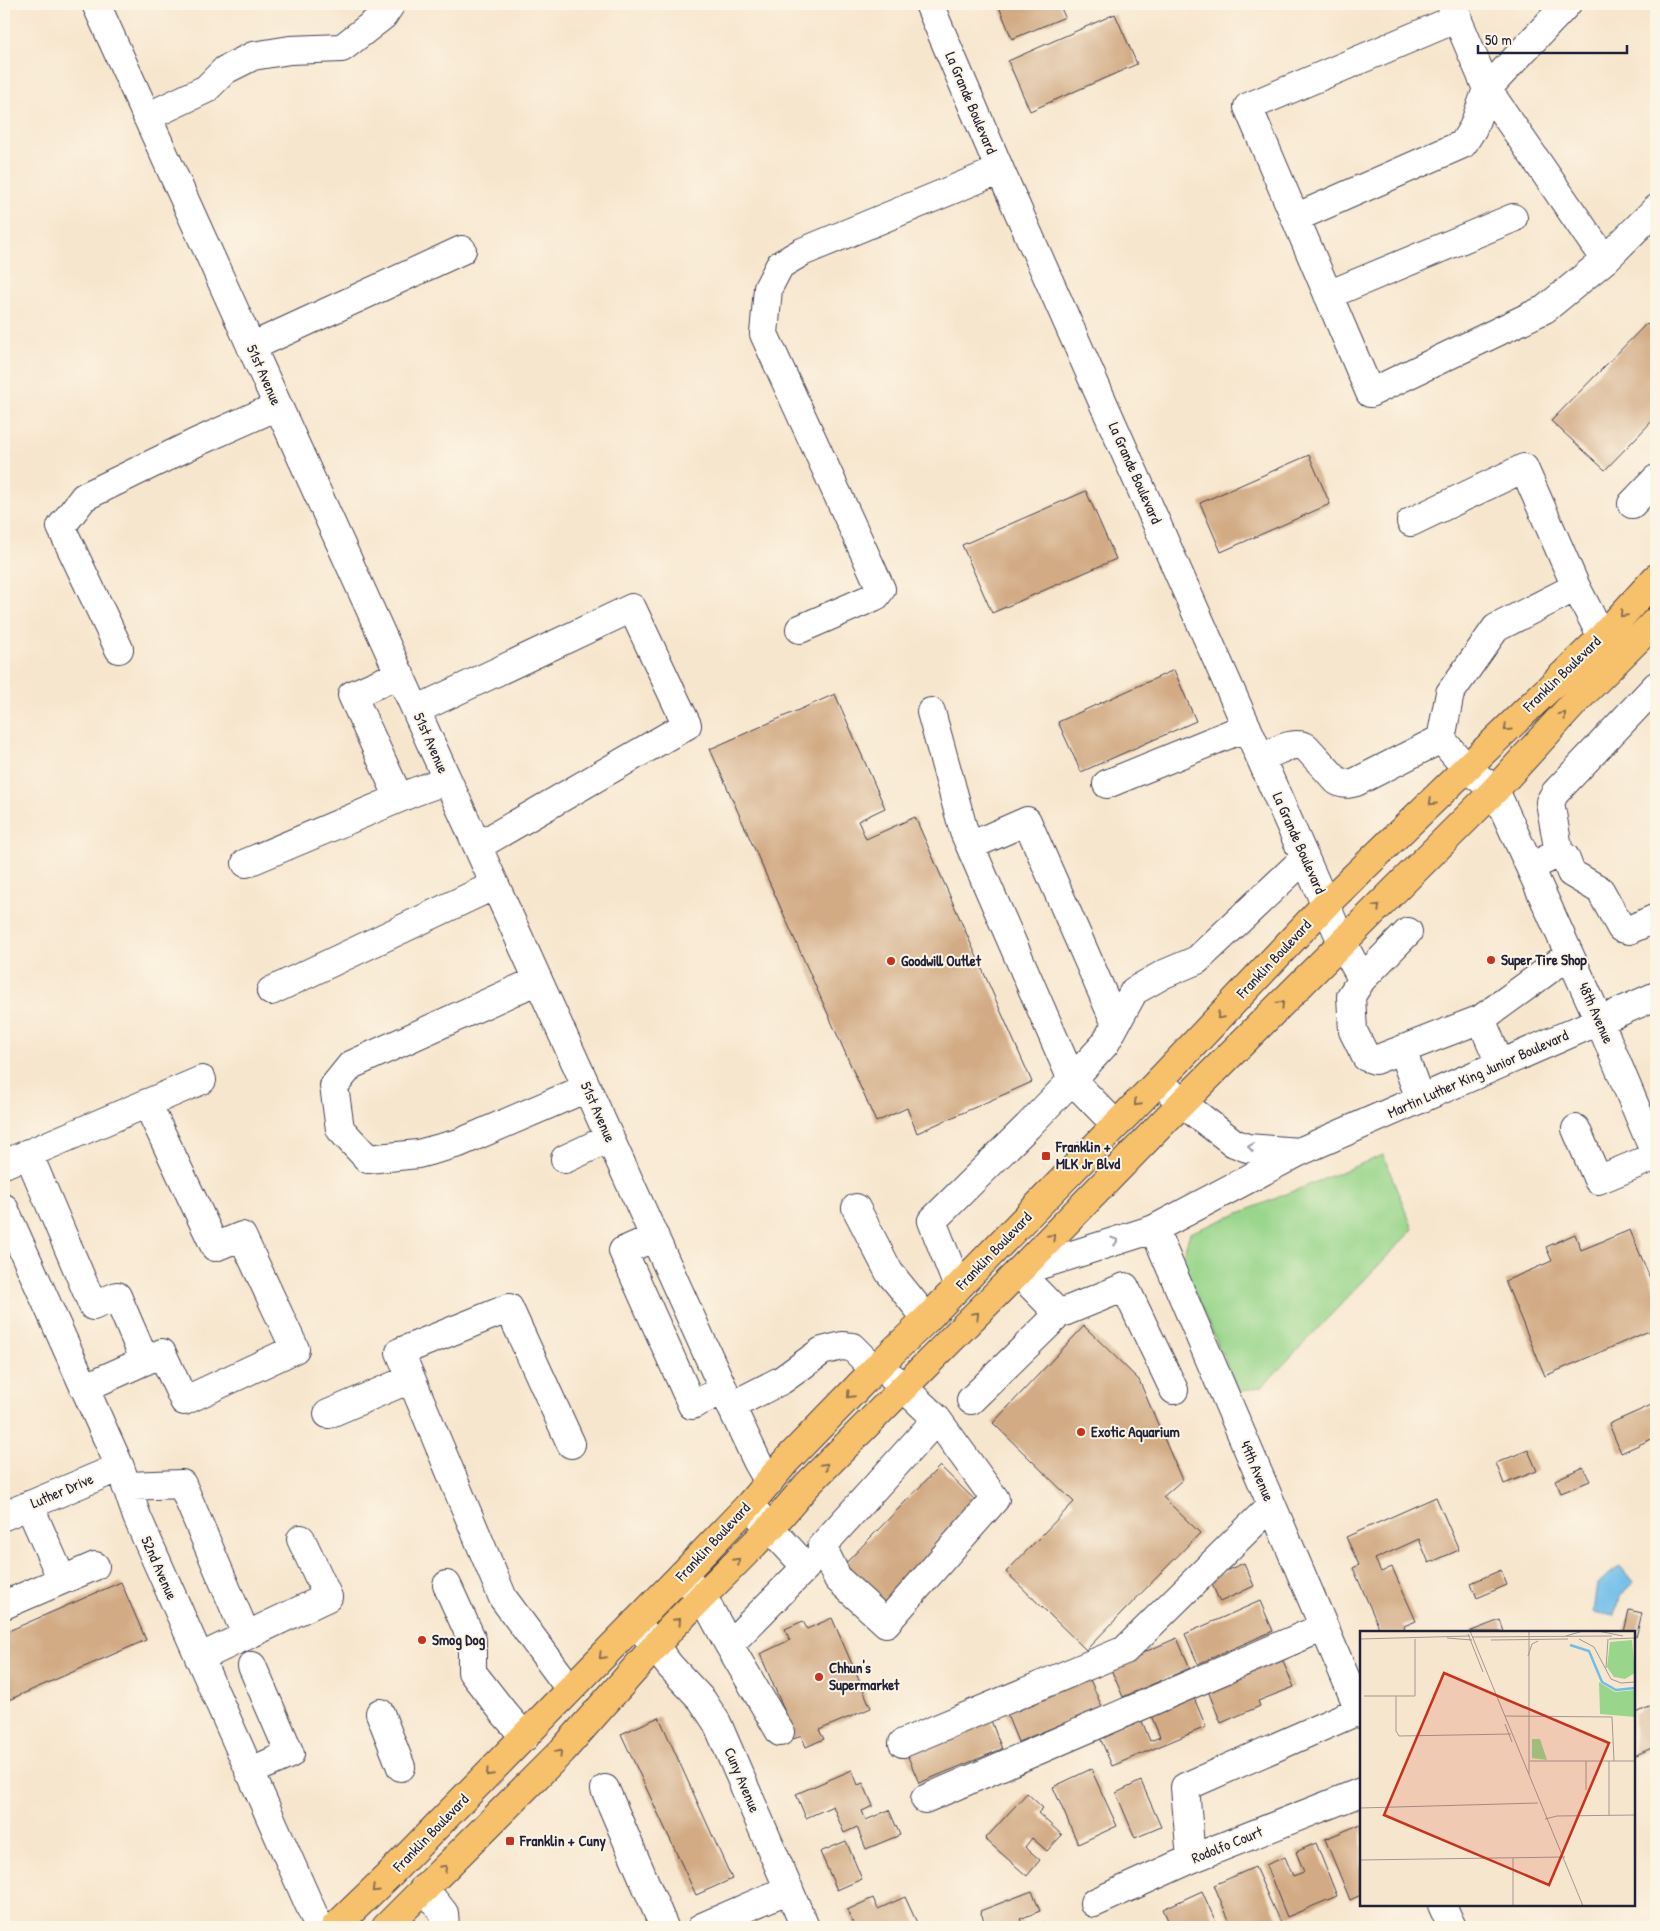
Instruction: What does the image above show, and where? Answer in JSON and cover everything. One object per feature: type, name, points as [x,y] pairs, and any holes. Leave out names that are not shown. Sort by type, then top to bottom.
[{"type":"main road","name":"Franklin Boulevard","points":[[386,1927],[562,1751],[702,1595],[771,1527],[807,1485],[867,1424],[891,1378],[927,1319],[1116,1126],[1326,904],[1602,637],[1656,578]]},
{"type":"main road","name":"Franklin Boulevard","points":[[335,1927],[387,1877],[682,1575],[749,1505],[786,1460],[891,1378],[1018,1272],[1182,1102],[1495,790],[1576,701],[1655,627]]},
{"type":"main road","points":[[891,1378],[951,1317],[956,1307],[958,1287]]},
{"type":"street","name":"51st Avenue","points":[[96,4],[654,1237],[757,1461],[769,1482]]},
{"type":"street","points":[[147,117],[206,89],[225,70],[253,56],[290,50],[342,48],[383,16],[391,4]]},
{"type":"street","name":"La Grande Boulevard","points":[[929,4],[1000,170],[1342,942],[1362,979]]},
{"type":"street","points":[[1295,218],[1463,144],[1473,128],[1487,89],[1567,4]]},
{"type":"street","points":[[1605,260],[1487,89],[1454,11],[1248,107],[1370,393],[1546,309],[1605,260],[1656,208]]},
{"type":"street","points":[[800,629],[876,596],[881,589],[764,334],[768,288],[780,266],[802,252],[1000,170]]},
{"type":"street","points":[[1328,295],[1513,218]]},
{"type":"street","points":[[251,347],[462,250]]},
{"type":"street","points":[[119,649],[61,527],[84,497],[195,442],[278,406]]},
{"type":"street","points":[[1411,522],[1524,468],[1576,587],[1602,637]]},
{"type":"street","points":[[1632,504],[1656,479]]},
{"type":"street","points":[[1441,740],[1450,693],[1496,628],[1576,587]]},
{"type":"street","points":[[416,710],[632,608],[687,725],[478,846]]},
{"type":"street","points":[[400,674],[352,695],[400,798]]},
{"type":"street","points":[[1656,686],[1555,793],[1550,802],[1559,853],[1565,857],[1572,872],[1600,890],[1621,928],[1629,930],[1656,918]]},
{"type":"street","points":[[930,712],[964,832],[1072,1080],[1116,1126]]},
{"type":"street","points":[[1107,784],[1248,727]]},
{"type":"street","points":[[1261,758],[1299,744],[1306,747],[1337,781],[1343,784],[1350,784],[1441,740]]},
{"type":"street","points":[[1441,740],[1467,768],[1495,790]]},
{"type":"street","points":[[246,863],[447,780]]},
{"type":"street","name":"48th Avenue","points":[[1495,790],[1570,954],[1656,1156]]},
{"type":"street","points":[[970,846],[1027,821],[1116,1024]]},
{"type":"street","points":[[1530,867],[1559,853]]},
{"type":"street","points":[[958,1287],[932,1221],[1028,1126],[1105,1044],[1134,991],[1164,974],[1197,960],[1305,858]]},
{"type":"street","points":[[272,991],[495,885]]},
{"type":"street","points":[[1408,932],[1362,979],[1350,996],[1353,1032],[1366,1057],[1375,1060],[1480,1019],[1570,954]]},
{"type":"street","points":[[538,980],[350,1065],[334,1086],[340,1129],[368,1159],[418,1154],[459,1143],[587,1088]]},
{"type":"street","name":"Martin Luther King Junior Boulevard","points":[[1018,1272],[1154,1229],[1299,1152],[1656,996]]},
{"type":"street","points":[[1480,1019],[1500,1064]]},
{"type":"street","points":[[1402,1050],[1420,1099]]},
{"type":"street","points":[[4,1164],[202,1080]]},
{"type":"street","name":"Martin Luther King Junior Boulevard","points":[[1159,1081],[1182,1102],[1234,1143],[1247,1148],[1299,1152]]},
{"type":"street","points":[[84,1388],[162,1353],[184,1401],[295,1350],[242,1236],[215,1247],[147,1103]]},
{"type":"street","points":[[1576,1129],[1598,1180],[1656,1156]]},
{"type":"street","points":[[566,1159],[610,1138]]},
{"type":"street","points":[[28,1153],[93,1306],[117,1296],[145,1361]]},
{"type":"street","name":"52nd Avenue","points":[[4,1208],[123,1477],[137,1517],[319,1927]]},
{"type":"street","points":[[856,1208],[889,1272],[927,1319]]},
{"type":"street","name":"49th Avenue","points":[[1154,1229],[1360,1712]]},
{"type":"street","points":[[1018,1272],[1059,1314]]},
{"type":"street","points":[[971,1400],[1059,1314],[1125,1287],[1174,1390]]},
{"type":"street","points":[[50,1314],[90,1297]]},
{"type":"street","points":[[570,1689],[503,1598],[410,1380],[400,1352],[510,1308],[571,1444]]},
{"type":"street","points":[[728,1398],[782,1380],[822,1352],[842,1346],[852,1347],[891,1378],[937,1419],[995,1499],[886,1623],[838,1579],[822,1546],[937,1419]]},
{"type":"street","points":[[328,1414],[410,1380]]},
{"type":"street","points":[[123,1477],[182,1484],[246,1635]]},
{"type":"street","name":"Luther Drive","points":[[4,1516],[29,1505],[123,1477]]},
{"type":"street","points":[[29,1505],[62,1580]]},
{"type":"street","points":[[729,1645],[806,1567],[749,1505]]},
{"type":"street","points":[[903,1743],[1126,1650],[1272,1505]]},
{"type":"street","points":[[199,1658],[328,1597],[301,1539]]},
{"type":"street","points":[[4,1605],[95,1566]]},
{"type":"street","points":[[682,1575],[702,1595],[780,1732]]},
{"type":"street","points":[[447,1585],[472,1640],[472,1672],[525,1737]]},
{"type":"street","name":"Cuny Avenue","points":[[636,1622],[655,1647],[702,1700],[717,1723],[805,1927]]},
{"type":"street","points":[[925,1799],[1324,1627]]},
{"type":"street","points":[[249,1772],[290,1754],[252,1666]]},
{"type":"street","points":[[1191,1859],[1185,1786],[1360,1712]]},
{"type":"street","points":[[380,1713],[401,1767]]},
{"type":"street","points":[[605,1789],[664,1927]]},
{"type":"street","name":"Rodolfo Court","points":[[1094,1903],[1191,1859],[1360,1792]]},
{"type":"street","points":[[424,1888],[444,1914],[446,1927]]},
{"type":"street","points":[[702,1927],[789,1889]]},
{"type":"street","points":[[1442,1906],[1452,1927]]},
{"type":"green space","points":[[1383,1155],[1413,1229],[1263,1386],[1239,1392],[1181,1262],[1190,1233]]},
{"type":"water","points":[[1620,1566],[1634,1583],[1619,1597],[1615,1616],[1593,1612],[1597,1584]]},
{"type":"building","points":[[998,4],[1059,4],[1065,17],[1012,39]]},
{"type":"building","points":[[1115,14],[1137,64],[1030,111],[1008,61]]},
{"type":"building","points":[[1647,323],[1656,332],[1656,417],[1605,470],[1551,421]]},
{"type":"building","points":[[1309,455],[1330,504],[1221,552],[1200,503]]},
{"type":"building","points":[[1086,491],[1116,559],[992,613],[962,545]]},
{"type":"building","points":[[1174,670],[1196,721],[1081,772],[1058,722]]},
{"type":"building","name":"Goodwill Outlet","points":[[835,694],[885,808],[858,821],[866,839],[915,817],[1032,1082],[917,1133],[907,1108],[876,1122],[710,749]]},
{"type":"building","points":[[1630,1230],[1656,1292],[1656,1328],[1545,1376],[1505,1281],[1552,1261],[1546,1247],[1575,1234],[1581,1250]]},
{"type":"building","points":[[1084,1326],[1139,1380],[1182,1480],[1163,1497],[1200,1533],[1086,1650],[1006,1572],[1074,1502],[993,1423]]},
{"type":"building","points":[[1656,1403],[1656,1437],[1621,1453],[1609,1424]]},
{"type":"building","points":[[1528,1450],[1537,1471],[1504,1484],[1496,1463]]},
{"type":"building","points":[[940,1466],[980,1505],[879,1609],[839,1570]]},
{"type":"building","points":[[1583,1467],[1590,1481],[1561,1493],[1555,1480]]},
{"type":"building","points":[[1436,1497],[1459,1550],[1429,1563],[1419,1539],[1375,1559],[1381,1572],[1392,1567],[1416,1621],[1404,1626],[1406,1631],[1381,1631],[1353,1568],[1359,1565],[1346,1537]]},
{"type":"building","points":[[1244,1563],[1254,1586],[1220,1602],[1209,1578]]},
{"type":"building","points":[[1501,1570],[1507,1585],[1477,1598],[1471,1583]]},
{"type":"building","points":[[121,1582],[146,1640],[4,1702],[4,1633]]},
{"type":"building","points":[[1260,1601],[1273,1631],[1198,1664],[1185,1634]]},
{"type":"building","points":[[1629,1610],[1642,1613],[1636,1637],[1635,1631],[1624,1631]]},
{"type":"building","points":[[832,1618],[871,1708],[819,1730],[824,1739],[806,1747],[801,1735],[794,1739],[789,1727],[791,1726],[760,1654],[790,1640],[785,1629],[803,1621],[807,1629]]},
{"type":"building","points":[[1500,1620],[1504,1631],[1472,1631]]},
{"type":"building","points":[[1177,1638],[1190,1668],[1123,1697],[1110,1667]]},
{"type":"building","points":[[1280,1655],[1294,1687],[1258,1701],[1260,1706],[1221,1723],[1206,1686]]},
{"type":"building","points":[[1088,1675],[1102,1707],[1018,1742],[1005,1710]]},
{"type":"building","points":[[1192,1693],[1206,1727],[1112,1766],[1098,1733],[1140,1716],[1150,1741],[1160,1737],[1149,1711]]},
{"type":"building","points":[[1656,1704],[1656,1746],[1635,1756],[1635,1714]]},
{"type":"building","points":[[659,1717],[732,1879],[696,1895],[621,1734]]},
{"type":"building","points":[[990,1718],[1002,1749],[919,1783],[906,1752]]},
{"type":"building","points":[[1091,1769],[1117,1826],[1078,1844],[1053,1787]]},
{"type":"building","points":[[852,1770],[858,1785],[863,1783],[873,1806],[862,1811],[866,1820],[889,1810],[900,1835],[866,1849],[857,1827],[844,1833],[833,1806],[806,1818],[796,1794]]},
{"type":"building","points":[[1141,1781],[1161,1827],[1135,1838],[1116,1793]]},
{"type":"building","points":[[1027,1793],[1043,1808],[1038,1813],[1062,1835],[1047,1851],[1032,1838],[1025,1847],[1040,1860],[1027,1876],[985,1839]]},
{"type":"building","points":[[1360,1824],[1360,1895],[1350,1900],[1325,1839]]},
{"type":"building","points":[[846,1841],[862,1879],[837,1890],[820,1852]]},
{"type":"building","points":[[1316,1843],[1337,1896],[1287,1917],[1266,1865],[1285,1857],[1293,1876],[1304,1872],[1296,1852]]},
{"type":"building","points":[[1255,1867],[1282,1927],[1232,1927],[1214,1885]]},
{"type":"building","points":[[1032,1891],[1040,1911],[1020,1919],[1024,1927],[987,1927],[980,1911]]},
{"type":"building","points":[[1202,1891],[1218,1927],[1171,1927],[1163,1909]]},
{"type":"building","points":[[905,1897],[918,1925],[912,1927],[855,1927],[847,1910],[873,1898],[878,1909]]},
{"type":"building","points":[[747,1916],[752,1927],[722,1927]]},
{"type":"building","points":[[1043,1922],[1045,1927],[1028,1927]]},
{"type":"place","name":"Super Tire Shop","points":[[1491,960]]},
{"type":"place","name":"Goodwill Outlet","points":[[891,961]]},
{"type":"place","name":"Franklin + MLK Jr Blvd","points":[[1046,1156]]},
{"type":"place","name":"Exotic Aquarium","points":[[1081,1432]]},
{"type":"place","name":"Smog Dog","points":[[422,1640]]},
{"type":"place","name":"Chhun's Supermarket","points":[[819,1677]]},
{"type":"place","name":"Franklin + Cuny","points":[[510,1841]]}]
